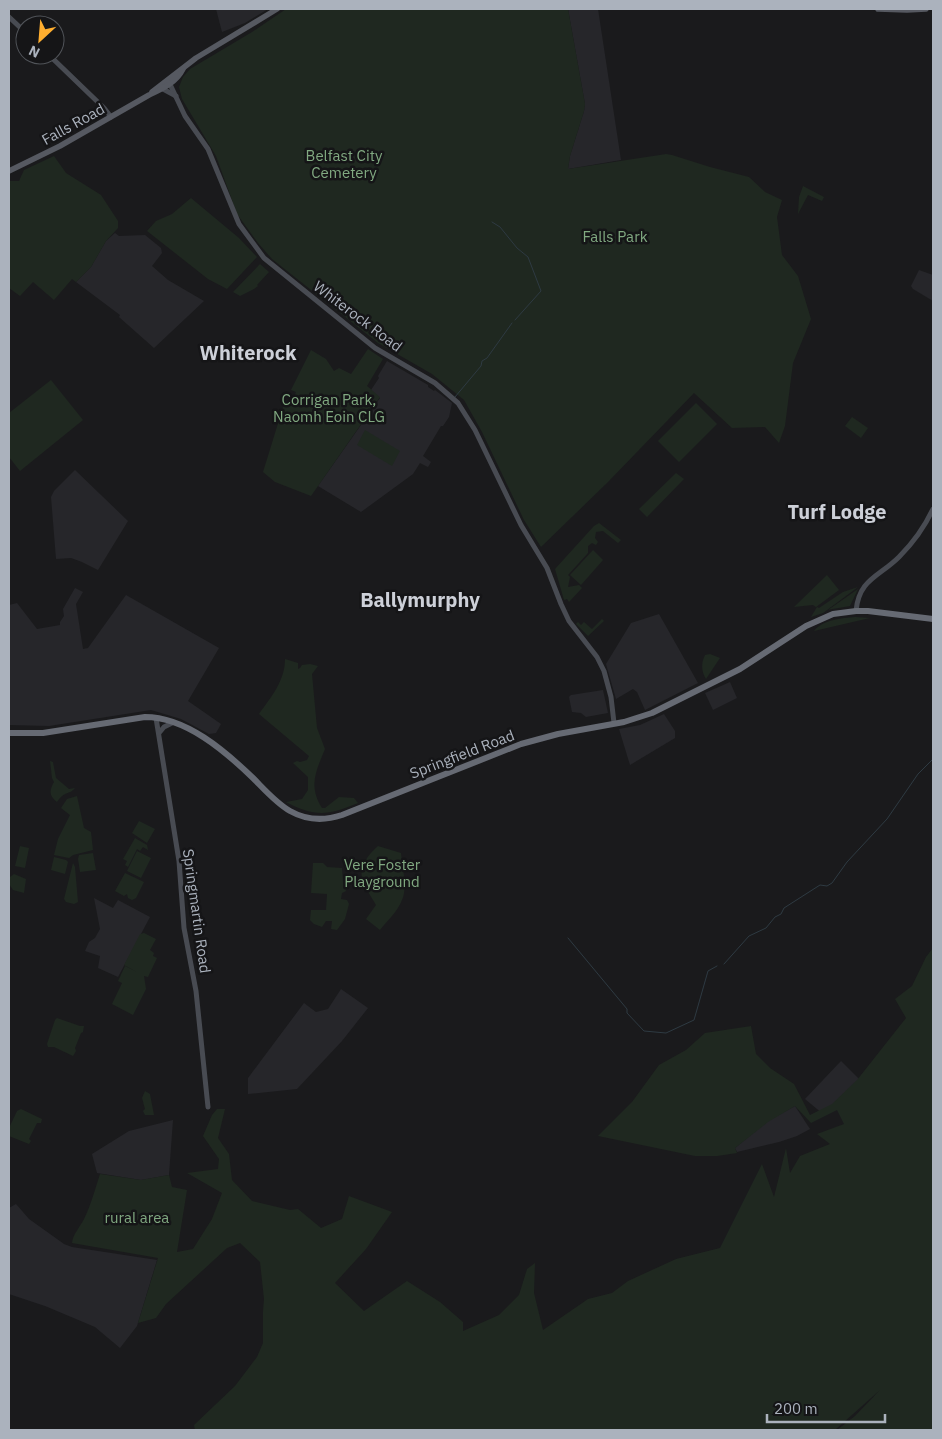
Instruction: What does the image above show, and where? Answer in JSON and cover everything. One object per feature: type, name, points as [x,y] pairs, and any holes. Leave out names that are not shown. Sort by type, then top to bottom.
[{"type":"highway","name":"Springfield Road","points":[[9,733],[43,733],[137,718],[156,718],[196,733],[223,750],[287,809],[300,815],[318,819],[330,818],[342,815],[521,744],[558,734],[633,720],[652,714],[740,669],[815,621],[833,614],[856,610],[933,618]]},
{"type":"main road","name":"Falls Road","points":[[9,171],[60,146],[148,95],[204,53],[277,9]]},
{"type":"main road","points":[[878,9],[926,9]]},
{"type":"main road","name":"Falls Road","points":[[148,95],[163,89],[169,81]]},
{"type":"street","points":[[59,65],[111,117]]},
{"type":"street","name":"Whiterock Road","points":[[169,81],[191,125],[208,149],[238,224],[264,258],[375,348],[436,383],[458,403],[475,430],[521,525],[547,568],[560,604],[569,621],[598,657],[611,697],[614,723]]},
{"type":"street","points":[[163,89],[176,96]]},
{"type":"street","points":[[856,610],[858,598],[863,588],[898,558],[922,528],[933,509]]},
{"type":"street","name":"Springmartin Road","points":[[156,718],[179,861],[184,928],[196,991],[208,1107]]},
{"type":"street","points":[[159,733],[164,727],[172,723]]},
{"type":"shaded area","points":[[216,9],[268,9],[245,23],[222,32]]},
{"type":"shaded area","points":[[568,9],[598,9],[621,160],[568,169],[585,104]]},
{"type":"shaded area","points":[[115,233],[119,236],[145,235],[161,248],[162,253],[152,266],[168,280],[204,301],[154,348],[119,317],[120,315],[76,282],[91,267],[106,241]]},
{"type":"shaded area","points":[[919,270],[933,275],[933,301],[911,286]]},
{"type":"shaded area","points":[[387,361],[428,385],[428,387],[452,403],[449,417],[441,426],[423,456],[431,462],[428,467],[420,463],[413,474],[361,512],[318,486],[380,398],[371,390]]},
{"type":"shaded area","points":[[75,470],[128,521],[98,570],[71,558],[56,559],[51,497],[54,491]]},
{"type":"shaded area","points":[[75,588],[83,592],[76,604],[83,649],[88,648],[126,595],[219,648],[188,701],[221,724],[216,733],[209,734],[181,719],[151,710],[49,726],[9,725],[9,605],[17,603],[37,629],[60,625],[64,616],[63,609]]},
{"type":"shaded area","points":[[659,614],[698,683],[645,710],[637,692],[633,689],[616,699],[606,664],[631,623]]},
{"type":"shaded area","points":[[730,682],[737,698],[713,710],[705,693]]},
{"type":"shaded area","points":[[603,690],[608,713],[586,717],[581,713],[572,712],[569,697],[571,695]]},
{"type":"shaded area","points":[[664,714],[675,731],[675,738],[630,765],[619,729],[640,725]]},
{"type":"shaded area","points":[[94,898],[113,908],[118,900],[150,917],[118,977],[98,968],[100,956],[85,951],[89,942],[95,938],[100,929]]},
{"type":"shaded area","points":[[341,989],[368,1008],[342,1041],[297,1089],[248,1094],[248,1078],[304,1003],[316,1012],[328,1009]]},
{"type":"shaded area","points":[[841,1061],[866,1086],[823,1114],[805,1099]]},
{"type":"shaded area","points":[[795,1106],[810,1129],[779,1142],[737,1152],[735,1148],[768,1121]]},
{"type":"shaded area","points":[[173,1120],[169,1175],[141,1180],[97,1173],[92,1154],[129,1131]]},
{"type":"shaded area","points":[[16,1204],[29,1219],[64,1244],[72,1247],[157,1260],[137,1326],[120,1348],[95,1327],[45,1306],[9,1294],[9,1208]]},
{"type":"green space","name":"Belfast City Cemetery","points":[[286,9],[568,9],[585,104],[568,169],[666,154],[749,177],[765,192],[782,200],[777,217],[782,255],[798,276],[811,319],[793,363],[785,426],[779,443],[765,427],[732,428],[694,393],[608,482],[541,547],[524,520],[482,432],[464,400],[432,374],[378,343],[272,259],[237,214],[216,156],[182,99],[179,87],[183,77],[190,69]]},
{"type":"green space","points":[[54,156],[66,173],[101,195],[118,221],[118,228],[106,241],[91,267],[76,282],[72,279],[54,300],[33,282],[20,296],[9,288],[9,181],[19,181],[24,170]]},
{"type":"green space","points":[[803,186],[824,197],[822,201],[808,195],[798,214],[799,197]]},
{"type":"green space","points":[[191,198],[239,238],[257,257],[227,289],[208,279],[147,231],[156,221],[172,214]]},
{"type":"green space","points":[[260,264],[269,272],[258,286],[240,296],[233,292]]},
{"type":"green space","name":"Corrigan Park, Naomh Eoin CLG","points":[[368,349],[383,359],[367,386],[380,397],[311,496],[275,482],[263,472],[284,404],[290,406],[296,392],[291,390],[311,350],[326,359],[334,371],[339,368],[351,374]]},
{"type":"green space","points":[[51,380],[83,420],[20,471],[9,457],[9,413]]},
{"type":"green space","points":[[696,403],[717,424],[679,462],[658,441]]},
{"type":"green space","points":[[852,417],[868,428],[861,438],[845,426]]},
{"type":"green space","points":[[365,430],[400,451],[392,466],[357,445]]},
{"type":"green space","points":[[676,473],[684,479],[647,517],[639,509]]},
{"type":"green space","points":[[599,523],[621,540],[618,543],[603,531],[596,532],[595,538],[598,542],[596,545],[592,543],[588,546],[588,553],[568,575],[570,577],[568,587],[579,585],[582,588],[569,602],[567,599],[564,600],[555,569],[594,526]]},
{"type":"green space","points":[[593,550],[603,560],[581,585],[570,575]]},
{"type":"green space","points":[[827,575],[839,590],[816,607],[813,605],[794,607]]},
{"type":"green space","points":[[858,587],[823,613],[811,617],[817,607],[819,608],[843,592]]},
{"type":"green space","points":[[858,589],[850,606],[828,610]]},
{"type":"green space","points":[[855,617],[870,618],[814,631],[827,622]]},
{"type":"green space","points":[[602,619],[604,621],[588,636],[576,624],[578,622],[581,625],[584,622],[592,629]]},
{"type":"green space","points":[[710,654],[720,658],[706,679],[702,670],[702,664],[705,655]]},
{"type":"green space","points":[[285,659],[298,663],[298,669],[302,665],[318,666],[312,674],[317,728],[325,749],[316,772],[314,785],[315,793],[322,808],[325,808],[339,797],[354,798],[358,803],[338,810],[321,813],[305,810],[286,802],[302,799],[308,790],[308,777],[293,763],[307,760],[309,756],[259,714],[280,682]]},
{"type":"green space","points":[[50,761],[53,762],[56,778],[69,789],[75,788],[62,796],[57,802],[52,798],[51,793],[54,782]]},
{"type":"green space","points":[[77,796],[84,828],[91,832],[93,850],[73,855],[69,858],[54,855],[58,839],[70,815],[61,808],[67,799]]},
{"type":"green space","points":[[139,821],[155,829],[147,843],[132,833]]},
{"type":"green space","points":[[135,838],[147,845],[148,850],[143,847],[140,851],[137,849],[128,867],[125,865],[127,861],[123,859]]},
{"type":"green space","points":[[20,846],[29,848],[25,868],[15,866]]},
{"type":"green space","name":"Vere Foster Playground","points":[[378,846],[401,853],[405,883],[404,895],[400,904],[380,930],[366,919],[376,905],[366,888],[362,875],[362,868],[365,862]]},
{"type":"green space","points":[[137,851],[151,858],[141,878],[127,871]]},
{"type":"green space","points":[[93,853],[96,870],[80,872],[79,855]]},
{"type":"green space","points":[[54,857],[68,862],[65,874],[51,870]]},
{"type":"green space","points":[[73,863],[78,902],[74,904],[66,902],[64,899]]},
{"type":"green space","points":[[313,863],[323,863],[327,867],[342,868],[346,891],[342,893],[341,899],[347,900],[349,904],[345,919],[337,930],[331,929],[332,921],[326,921],[322,927],[310,920],[311,910],[326,910],[327,894],[311,893]]},
{"type":"green space","points":[[125,873],[144,882],[136,898],[132,900],[128,898],[127,894],[124,896],[115,891]]},
{"type":"green space","points":[[14,874],[26,879],[24,893],[13,890],[9,884],[10,877]]},
{"type":"green space","points":[[144,933],[156,939],[150,950],[154,953],[153,956],[157,958],[148,977],[144,976],[146,989],[133,1015],[112,1004],[122,983],[118,981],[125,966],[137,972],[124,965],[140,934]]},
{"type":"green space","name":"rural area","points":[[933,948],[933,1430],[837,1430],[855,1416],[880,1390],[835,1430],[195,1430],[194,1425],[235,1386],[257,1357],[263,1343],[264,1299],[260,1262],[240,1243],[227,1248],[166,1304],[156,1318],[138,1323],[158,1258],[72,1243],[89,1208],[100,1174],[141,1180],[169,1175],[172,1187],[187,1190],[177,1252],[193,1249],[212,1219],[222,1193],[187,1173],[218,1169],[219,1159],[203,1136],[212,1115],[217,1109],[225,1109],[218,1138],[229,1154],[232,1180],[252,1201],[290,1210],[298,1209],[321,1228],[342,1219],[349,1196],[392,1212],[366,1249],[335,1283],[364,1311],[407,1281],[440,1302],[463,1322],[463,1331],[499,1315],[519,1295],[527,1269],[535,1263],[534,1293],[543,1330],[588,1299],[612,1293],[628,1281],[676,1259],[720,1248],[762,1164],[774,1197],[786,1148],[790,1173],[800,1156],[830,1144],[817,1134],[844,1124],[837,1110],[811,1123],[795,1106],[768,1122],[735,1148],[737,1153],[717,1156],[695,1156],[598,1136],[632,1102],[659,1065],[686,1050],[705,1033],[751,1026],[756,1054],[770,1068],[794,1084],[810,1115],[832,1104],[857,1080],[906,1018],[895,999],[912,986],[926,957]]},
{"type":"green space","points":[[57,1018],[84,1026],[73,1056],[54,1047],[48,1047],[47,1044]]},
{"type":"green space","points":[[145,1091],[150,1094],[154,1115],[145,1115],[143,1111],[145,1109],[142,1098]]},
{"type":"green space","points":[[21,1109],[42,1119],[41,1123],[37,1123],[29,1139],[31,1141],[29,1144],[9,1136],[9,1128],[17,1111]]},
{"type":"waterway","points":[[492,222],[500,227],[517,248],[528,257],[541,291],[515,320]]},
{"type":"waterway","points":[[455,397],[481,366],[482,361],[487,358],[512,323]]},
{"type":"waterway","points":[[724,964],[749,936],[766,928],[775,917],[781,914],[784,908],[820,885],[827,886],[832,883],[847,862],[887,819],[918,774],[933,759]]},
{"type":"waterway","points":[[568,938],[627,1009],[627,1013],[644,1031],[666,1033],[694,1020],[708,971],[717,966]]},
{"type":"district","name":"Whiterock","points":[[248,352]]},
{"type":"district","name":"Turf Lodge","points":[[837,511]]},
{"type":"district","name":"Ballymurphy","points":[[420,599]]},
{"type":"park label","name":"Falls Park","points":[[615,236]]}]
